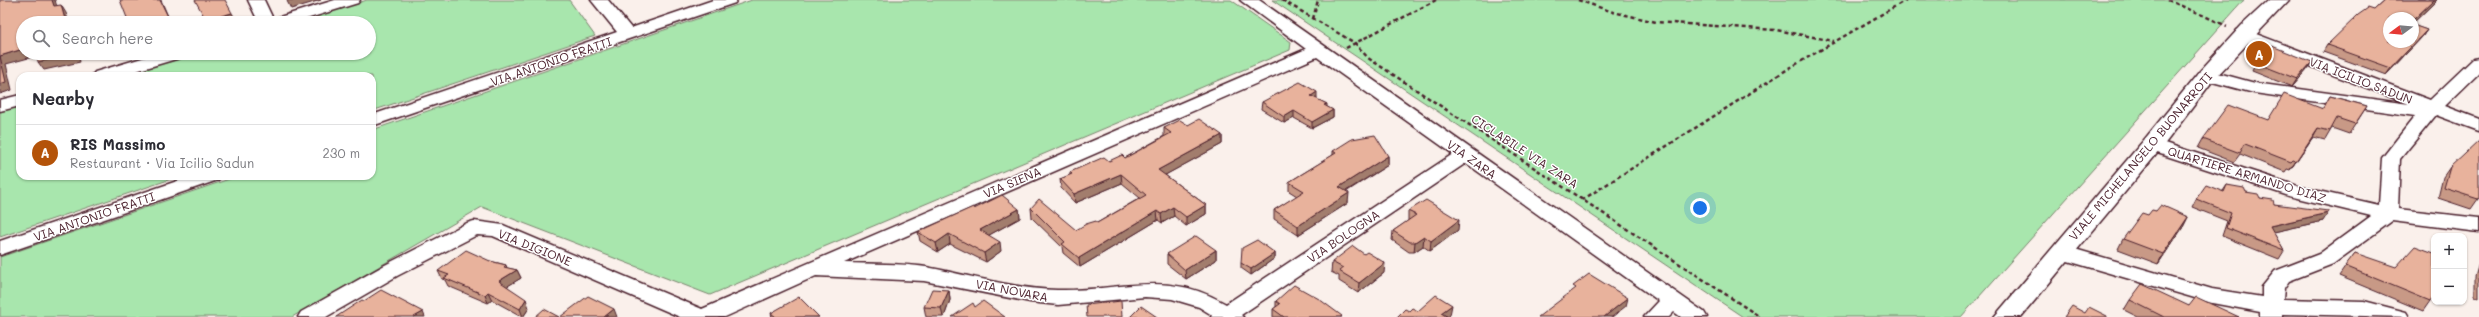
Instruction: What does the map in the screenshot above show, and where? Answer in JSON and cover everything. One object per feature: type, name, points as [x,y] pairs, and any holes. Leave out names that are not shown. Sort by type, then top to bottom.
[{"type":"street","points":[[256,0],[264,16]]},
{"type":"street","points":[[299,16],[352,0]]},
{"type":"street","points":[[599,0],[628,35]]},
{"type":"street","name":"VIA ANTONIO FRATTI","points":[[376,120],[729,0]]},
{"type":"street","name":"VIA ZARA","points":[[1248,0],[1324,52],[1465,155],[1696,317]]},
{"type":"street","name":"VIALE MICHELANGELO BUONARROTI","points":[[2007,317],[2152,145],[2207,75],[2243,34],[2280,0]]},
{"type":"street","name":"VIA ICILIO SADUN","points":[[2243,34],[2430,110],[2479,126]]},
{"type":"street","name":"VIA SIENA","points":[[705,317],[812,269],[1324,52]]},
{"type":"street","points":[[114,72],[154,60]]},
{"type":"street","points":[[2271,312],[2273,286],[2282,276],[2326,259],[2388,214],[2391,158],[2430,110],[2479,63]]},
{"type":"street","points":[[2207,75],[2254,88],[2430,110]]},
{"type":"street","points":[[0,106],[16,101]]},
{"type":"street","name":"QUARTIERE ARMANDO DIAZ","points":[[2152,145],[2296,192],[2388,214],[2479,225]]},
{"type":"street","name":"VIA BOLOGNA","points":[[1227,316],[1465,155]]},
{"type":"street","name":"VIA ANTONIO FRATTI","points":[[0,248],[199,180]]},
{"type":"street","name":"VIA DIGIONE","points":[[309,317],[390,270],[474,228],[496,230],[700,317]]},
{"type":"street","points":[[2061,252],[2271,312],[2364,309],[2398,317]]},
{"type":"street","name":"VIA NOVARA","points":[[812,269],[924,274],[1030,295],[1058,298],[1145,290],[1172,292],[1197,298],[1227,316]]},
{"type":"street","points":[[1655,317],[1674,301]]},
{"type":"path","name":"CICLABILE VIA ZARA","points":[[1282,0],[1355,43],[1368,58],[1760,317]]},
{"type":"path","points":[[1313,19],[1318,0]]},
{"type":"path","points":[[1324,52],[1355,43],[1436,0]]},
{"type":"path","points":[[1578,0],[1613,12],[1656,22],[1776,30],[1834,41]]},
{"type":"path","points":[[1582,200],[1834,41],[1906,0]]},
{"type":"path","points":[[2168,0],[2243,34]]},
{"type":"green space","points":[[367,0],[569,0],[595,36],[376,110],[376,72],[130,72],[169,60],[376,60],[376,16],[314,16]]},
{"type":"green space","points":[[752,0],[1231,0],[1291,42],[1290,50],[710,295],[482,207],[292,317],[0,317],[0,257],[226,180],[376,180],[376,129]]},
{"type":"green space","points":[[1272,0],[2244,0],[1961,317],[1743,317]]},
{"type":"green space","points":[[16,106],[16,180],[168,180],[0,237],[0,111]]},
{"type":"building","points":[[0,0],[52,0],[54,6],[61,5],[64,16],[16,16],[16,51],[0,56]]},
{"type":"building","points":[[120,0],[160,0],[168,16],[126,16]]},
{"type":"building","points":[[195,0],[225,0],[232,13],[221,16],[204,16]]},
{"type":"building","points":[[2385,0],[2434,0],[2419,14],[2419,12],[2383,12],[2383,48],[2410,48],[2391,68],[2327,45],[2358,15],[2368,8],[2374,10]]},
{"type":"building","points":[[2419,27],[2427,30],[2419,38]]},
{"type":"building","points":[[2272,46],[2312,62],[2297,79],[2256,63]]},
{"type":"building","points":[[0,56],[6,82],[0,84]]},
{"type":"building","points":[[1300,82],[1317,92],[1311,96],[1327,104],[1324,105],[1333,110],[1312,122],[1294,111],[1284,117],[1262,102]]},
{"type":"building","points":[[2284,94],[2323,109],[2330,96],[2367,106],[2355,124],[2337,118],[2330,131],[2318,128],[2296,161],[2293,160],[2291,162],[2245,144],[2240,153],[2203,139],[2228,105],[2268,120]]},
{"type":"building","points":[[1199,119],[1222,135],[1158,170],[1206,205],[1186,217],[1173,207],[1161,214],[1157,211],[1079,258],[1062,244],[1065,242],[1031,208],[1039,199],[1076,230],[1086,224],[1096,221],[1097,223],[1146,195],[1121,174],[1074,194],[1060,179],[1072,174],[1070,172],[1104,157],[1109,161],[1122,155],[1125,158],[1171,133],[1164,128],[1180,120],[1188,125]]},
{"type":"building","points":[[1375,135],[1388,156],[1339,187],[1349,193],[1298,226],[1274,210],[1304,191],[1289,182],[1336,153],[1333,151],[1352,139]]},
{"type":"building","points":[[2479,140],[2479,198],[2478,199],[2444,188],[2450,167]]},
{"type":"building","points":[[2206,185],[2224,192],[2227,185],[2244,188],[2246,192],[2258,194],[2260,198],[2273,200],[2274,204],[2328,211],[2328,213],[2270,226],[2284,251],[2226,228],[2231,213],[2196,199]]},
{"type":"building","points":[[1002,195],[1019,209],[980,230],[1000,242],[984,253],[949,234],[936,243],[918,232],[973,207],[974,209]]},
{"type":"building","points":[[1426,200],[1459,220],[1431,241],[1424,236],[1415,242],[1410,242],[1393,231],[1416,215],[1408,211]]},
{"type":"building","points":[[2161,205],[2188,217],[2163,254],[2123,239],[2142,213],[2148,215],[2152,210],[2156,211]]},
{"type":"building","points":[[1196,236],[1216,250],[1185,270],[1167,254]]},
{"type":"building","points":[[1257,240],[1275,253],[1251,269],[1241,263],[1242,248]]},
{"type":"building","points":[[1353,246],[1364,254],[1367,252],[1385,263],[1359,283],[1339,271],[1343,268],[1332,262]]},
{"type":"building","points":[[2415,246],[2431,252],[2430,301],[2345,266],[2355,253],[2396,267]]},
{"type":"building","points":[[466,250],[490,261],[506,265],[504,267],[517,270],[499,281],[526,299],[520,309],[488,292],[485,295],[444,278],[449,275],[438,271]]},
{"type":"building","points":[[1589,274],[1628,298],[1604,317],[1538,317],[1576,288],[1573,286]]},
{"type":"building","points":[[2142,284],[2189,306],[2196,297],[2239,317],[2164,317],[2130,300]]},
{"type":"building","points":[[1294,285],[1319,299],[1342,316],[1284,317],[1273,309],[1280,304],[1276,301]]},
{"type":"building","points":[[932,289],[949,290],[941,308],[924,307]]},
{"type":"building","points":[[381,290],[423,312],[414,317],[336,317],[362,300],[364,301]]},
{"type":"building","points":[[1436,295],[1452,305],[1441,313],[1448,317],[1397,317],[1405,309],[1409,311],[1412,308],[1418,311]]},
{"type":"building","points":[[588,296],[614,309],[604,317],[560,317]]},
{"type":"building","points":[[799,297],[819,317],[776,317],[771,313]]},
{"type":"building","points":[[983,301],[1005,317],[952,317],[973,303],[975,307]]},
{"type":"building","points":[[1121,301],[1122,317],[1087,317],[1086,305]]},
{"type":"building","points":[[1141,306],[1157,317],[1130,317]]},
{"type":"building","points":[[2072,306],[2085,313],[2089,307],[2107,317],[2064,317]]},
{"type":"building","points":[[544,309],[559,317],[535,317]]},
{"type":"place","name":"RIS Massimo","points":[[2259,54]]}]
